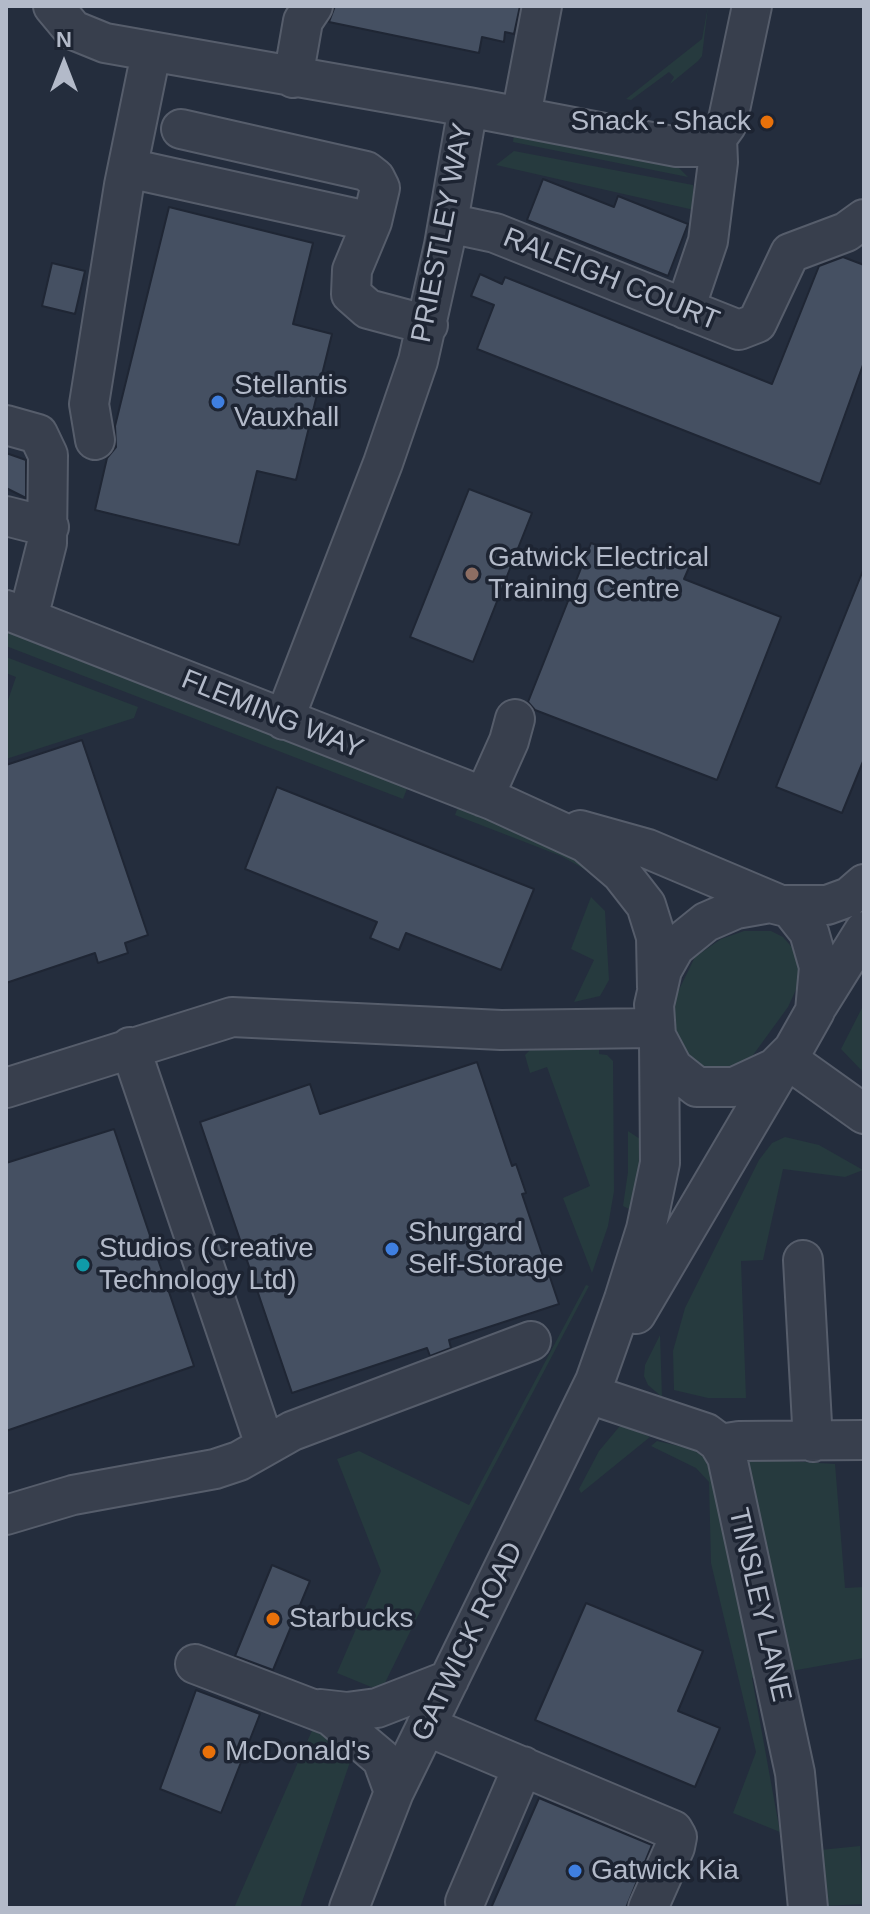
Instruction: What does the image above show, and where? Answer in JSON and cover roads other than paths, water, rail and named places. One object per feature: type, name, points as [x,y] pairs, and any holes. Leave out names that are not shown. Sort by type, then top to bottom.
[{"type":"street","name":"PRIESTLEY WAY","points":[[53,6],[63,21],[80,34],[151,53],[468,107],[428,325],[383,463],[284,720]]},
{"type":"street","points":[[293,78],[303,21],[313,6]]},
{"type":"street","points":[[521,116],[542,6]]},
{"type":"street","points":[[468,107],[685,149],[700,147],[717,138],[730,116],[752,6]]},
{"type":"street","points":[[95,440],[89,404],[128,168],[151,53]]},
{"type":"street","points":[[181,129],[366,171],[375,178],[380,188],[372,222],[352,270],[351,294],[368,309],[428,325]]},
{"type":"street","points":[[685,309],[703,260],[711,226],[718,162],[717,138]]},
{"type":"street","points":[[128,168],[372,222]]},
{"type":"street","name":"RALEIGH COURT","points":[[448,223],[495,233],[734,328],[750,327],[760,318],[790,253],[846,232],[864,219]]},
{"type":"street","points":[[6,425],[31,431],[46,446],[49,527],[42,572],[17,614]]},
{"type":"street","points":[[6,516],[49,527]]},
{"type":"street","name":"FLEMING WAY","points":[[17,614],[484,797],[538,819],[593,848],[634,887],[653,922],[657,987]]},
{"type":"street","points":[[484,797],[509,741],[515,719]]},
{"type":"street","name":"FLEMING WAY","points":[[538,819],[648,849],[781,905]]},
{"type":"street","points":[[864,884],[833,904],[743,907],[700,926],[671,952],[657,987],[656,1036],[683,1079],[702,1088],[748,1083],[787,1059],[864,931]]},
{"type":"street","points":[[781,905],[799,917],[816,948],[819,973],[815,1011]]},
{"type":"street","points":[[6,1088],[232,1017],[656,1036]]},
{"type":"street","name":"GATWICK ROAD","points":[[592,1387],[637,1264],[658,1175],[656,1036]]},
{"type":"street","points":[[130,1047],[265,1445]]},
{"type":"street","points":[[787,1059],[864,1114]]},
{"type":"street","name":"GATWICK ROAD","points":[[349,1908],[394,1792],[592,1387],[787,1059]]},
{"type":"street","points":[[803,1260],[813,1442]]},
{"type":"street","points":[[6,1515],[87,1492],[215,1469],[292,1431],[531,1341]]},
{"type":"street","points":[[592,1387],[696,1429],[720,1444],[739,1441],[864,1440]]},
{"type":"street","name":"TINSLEY LANE","points":[[720,1444],[727,1457],[795,1773],[808,1908]]},
{"type":"street","points":[[195,1664],[320,1709],[347,1712],[377,1708],[449,1680]]},
{"type":"street","points":[[320,1709],[376,1753],[389,1773],[394,1792]]},
{"type":"street","points":[[426,1726],[673,1830],[677,1837],[675,1847],[648,1908]]},
{"type":"street","points":[[465,1902],[523,1766]]},
{"type":"place","name":"Snack - Shack","points":[[767,122]]},
{"type":"place","name":"Stellantis Vauxhall","points":[[218,402]]},
{"type":"place","name":"Gatwick Electrical Training Centre","points":[[472,574]]},
{"type":"place","name":"Shurgard Self-Storage","points":[[392,1249]]},
{"type":"place","name":"Studios (Creative Technology Ltd)","points":[[83,1265]]},
{"type":"place","name":"Starbucks","points":[[273,1619]]},
{"type":"place","name":"McDonald's","points":[[209,1752]]},
{"type":"place","name":"Gatwick Kia","points":[[575,1871]]}]
